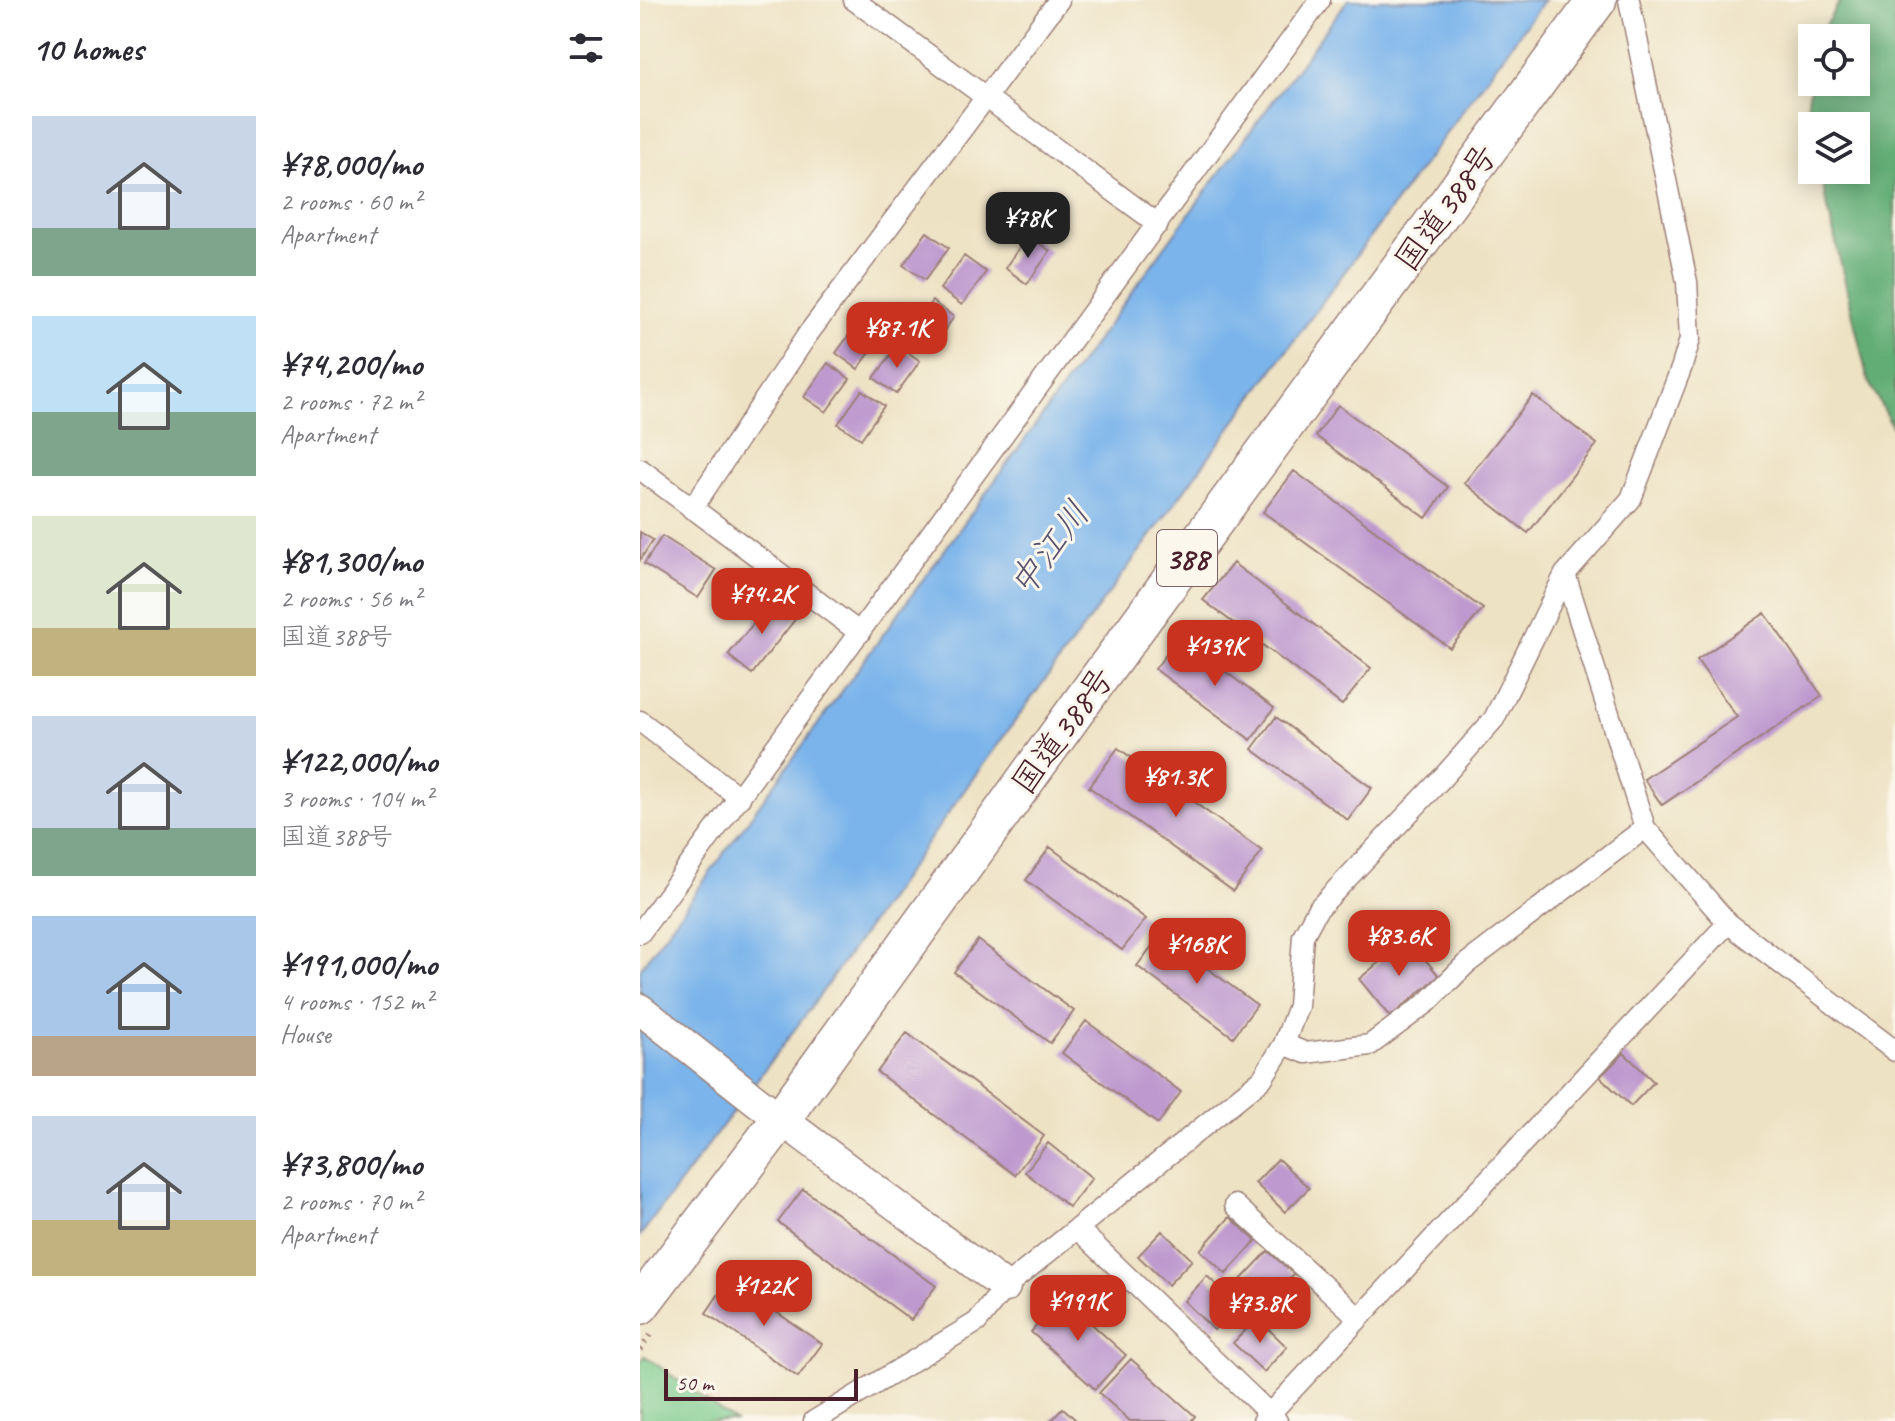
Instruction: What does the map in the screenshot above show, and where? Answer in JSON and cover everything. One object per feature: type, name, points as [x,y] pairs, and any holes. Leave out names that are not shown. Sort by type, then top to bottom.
[{"type":"highway","name":"国道388号","points":[[640,1305],[769,1110],[1116,655],[1597,0]]},
{"type":"street","points":[[854,0],[1158,224]]},
{"type":"street","points":[[692,509],[808,334],[1059,0]]},
{"type":"street","points":[[640,933],[1320,0]]},
{"type":"street","points":[[814,1421],[977,1322],[1005,1287],[1262,1079],[1284,1044],[1298,1006],[1303,936],[1317,910],[1494,719],[1565,574],[1631,499],[1690,339],[1687,282],[1629,0]]},
{"type":"street","points":[[640,469],[860,633]]},
{"type":"street","points":[[1565,574],[1645,828],[1728,923],[1895,1051]]},
{"type":"street","points":[[640,721],[740,798]]},
{"type":"street","points":[[1284,1044],[1306,1053],[1370,1045],[1428,1002],[1466,964],[1645,828]]},
{"type":"street","points":[[1078,1229],[1270,1419],[1359,1318],[1728,923]]},
{"type":"street","points":[[640,1009],[1005,1287]]},
{"type":"street","points":[[1235,1205],[1359,1318]]},
{"type":"green space","points":[[1841,0],[1895,0],[1895,432],[1868,381],[1822,184],[1870,184],[1870,112],[1806,112],[1809,96],[1870,96],[1870,24],[1826,24]]},
{"type":"green space","points":[[645,1356],[734,1421],[640,1421],[640,1363]]},
{"type":"water","name":"中江川","points":[[1348,0],[1544,0],[971,781],[810,1009],[640,1236],[640,969]]},
{"type":"building","points":[[927,232],[949,248],[925,280],[903,265]]},
{"type":"building","points":[[1028,235],[1050,251],[1027,284],[1005,268]]},
{"type":"building","points":[[964,256],[986,272],[962,305],[940,289]]},
{"type":"building","points":[[932,301],[954,317],[930,350],[908,334]]},
{"type":"building","points":[[860,320],[882,336],[858,369],[836,353]]},
{"type":"building","points":[[898,345],[920,361],[896,394],[874,378]]},
{"type":"building","points":[[828,363],[850,379],[826,412],[804,397]]},
{"type":"building","points":[[862,390],[884,406],[861,439],[838,424]]},
{"type":"building","points":[[1533,395],[1597,444],[1528,533],[1464,483]]},
{"type":"building","points":[[1338,405],[1448,487],[1426,518],[1316,436]]},
{"type":"building","points":[[1294,471],[1483,609],[1450,648],[1263,512]]},
{"type":"building","points":[[640,532],[653,540],[640,560]]},
{"type":"building","points":[[662,536],[716,570],[698,598],[644,564]]},
{"type":"building","points":[[1233,563],[1371,668],[1342,705],[1203,600]]},
{"type":"building","points":[[773,599],[797,617],[752,674],[728,655]]},
{"type":"building","points":[[1765,613],[1822,696],[1662,805],[1644,779],[1737,717],[1697,660]]},
{"type":"building","points":[[1179,637],[1274,708],[1251,740],[1155,669]]},
{"type":"building","points":[[1276,717],[1372,788],[1348,820],[1252,749]]},
{"type":"building","points":[[1118,748],[1262,851],[1233,891],[1089,787]]},
{"type":"building","points":[[1050,847],[1146,919],[1122,950],[1026,880]]},
{"type":"building","points":[[1161,934],[1257,1005],[1233,1037],[1137,966]]},
{"type":"building","points":[[1408,939],[1439,976],[1390,1017],[1359,979]]},
{"type":"building","points":[[978,940],[1074,1011],[1050,1043],[954,972]]},
{"type":"building","points":[[1086,1021],[1181,1092],[1158,1124],[1062,1053]]},
{"type":"building","points":[[907,1033],[1044,1136],[1015,1175],[877,1072]]},
{"type":"building","points":[[1624,1053],[1654,1082],[1631,1106],[1600,1077]]},
{"type":"building","points":[[1048,1143],[1092,1178],[1069,1207],[1025,1172]]},
{"type":"building","points":[[1278,1159],[1309,1188],[1285,1212],[1255,1183]]},
{"type":"building","points":[[803,1189],[936,1286],[911,1320],[778,1222]]},
{"type":"building","points":[[1230,1217],[1256,1241],[1226,1274],[1200,1250]]},
{"type":"building","points":[[1162,1231],[1192,1260],[1168,1285],[1138,1256]]},
{"type":"building","points":[[1268,1251],[1294,1274],[1263,1307],[1237,1284]]},
{"type":"building","points":[[1207,1276],[1238,1305],[1214,1330],[1184,1301]]},
{"type":"building","points":[[729,1279],[822,1344],[798,1377],[706,1313]]},
{"type":"building","points":[[1062,1297],[1126,1355],[1095,1389],[1031,1332]]},
{"type":"building","points":[[1257,1318],[1287,1347],[1264,1372],[1233,1343]]},
{"type":"building","points":[[1131,1359],[1195,1416],[1191,1421],[1130,1421],[1099,1393]]},
{"type":"building","points":[[1063,1408],[1077,1421],[1051,1421]]}]
